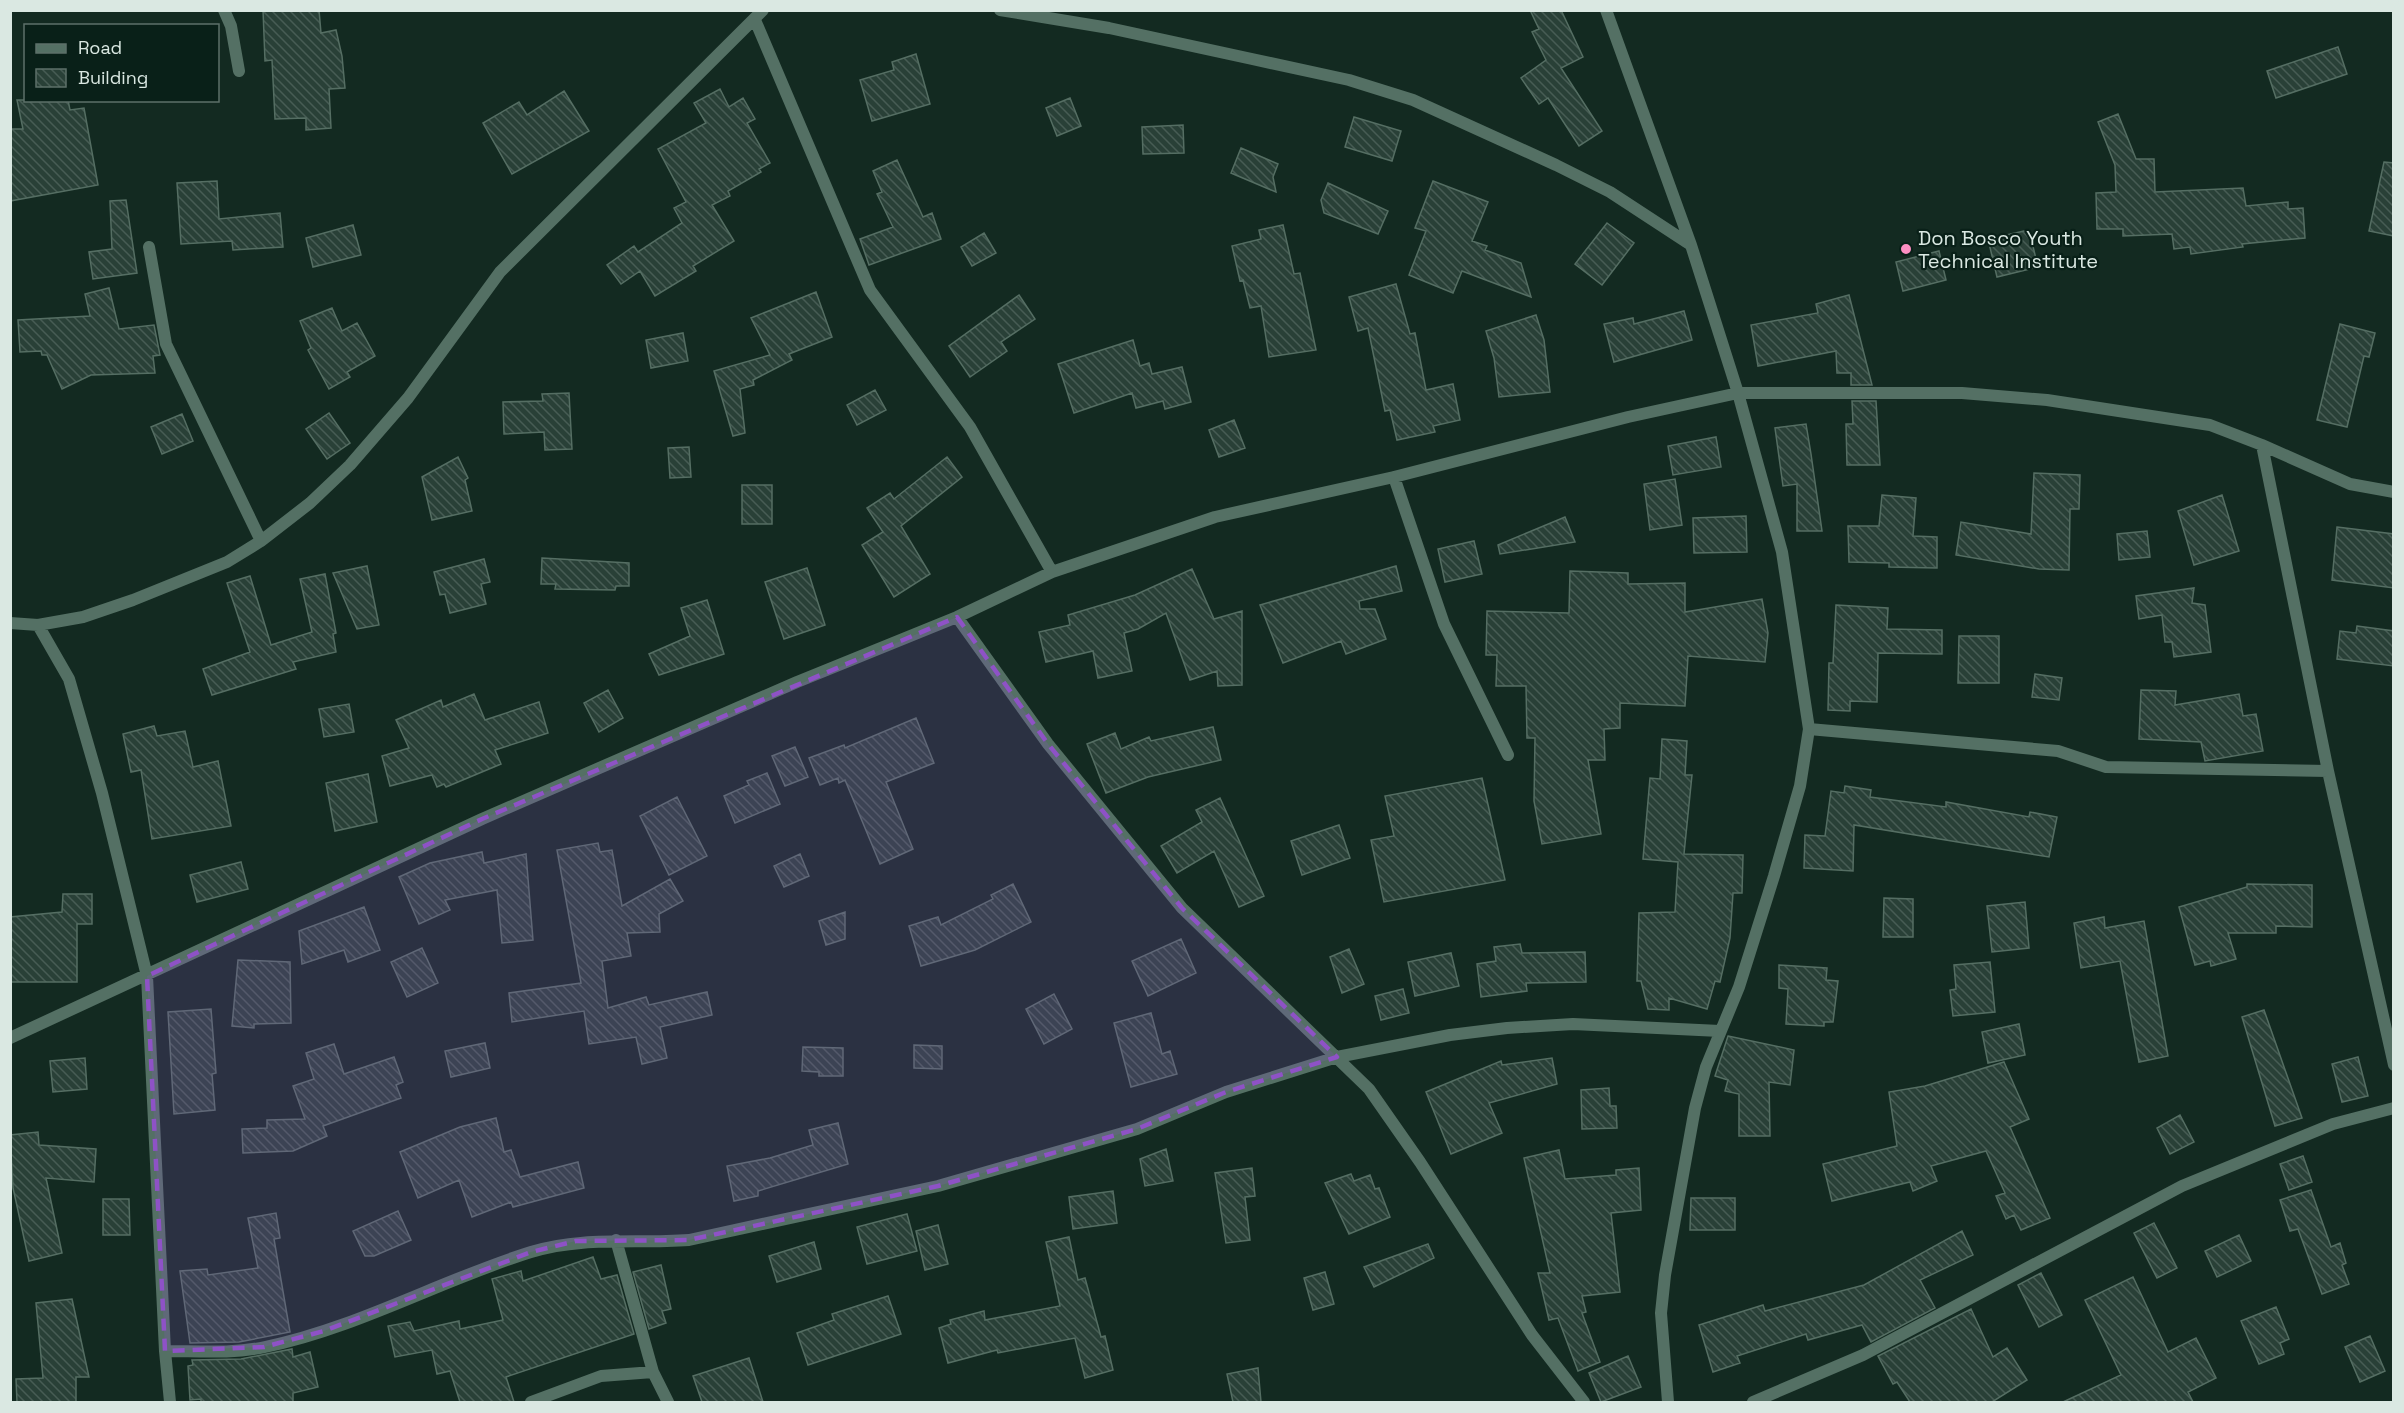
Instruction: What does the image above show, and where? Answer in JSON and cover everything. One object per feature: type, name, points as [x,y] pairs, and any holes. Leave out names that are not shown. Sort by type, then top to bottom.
[{"type":"street","points":[[224,10],[231,26],[239,71]]},
{"type":"street","points":[[1000,10],[1109,28],[1252,58],[1349,80],[1413,100],[1610,192],[1691,244]]},
{"type":"street","points":[[1606,10],[1691,244],[1738,393],[1782,552],[1809,729],[1800,786],[1774,876],[1739,987],[1720,1031],[1695,1108],[1665,1275],[1661,1313],[1668,1402]]},
{"type":"street","points":[[10,623],[38,625],[83,617],[133,600],[227,562],[261,542],[310,503],[350,465],[408,398],[500,272],[554,220],[602,168],[759,15],[870,290],[970,427],[1052,572]]},
{"type":"street","points":[[149,247],[166,344],[261,542]]},
{"type":"street","points":[[10,1038],[493,814],[797,682],[957,617],[1052,572],[1215,517],[1394,477],[1628,417],[1738,393],[1930,393],[2047,400],[2210,425],[2350,484],[2394,492]]},
{"type":"street","points":[[2262,445],[2328,771],[2394,1065]]},
{"type":"street","points":[[1394,477],[1443,624],[1508,755]]},
{"type":"street","points":[[957,617],[1048,744],[1182,908],[1369,1089],[1420,1162],[1532,1335],[1584,1402]]},
{"type":"street","points":[[38,625],[69,679],[102,793],[147,976],[165,1351],[170,1402]]},
{"type":"street","points":[[1809,729],[2058,751],[2106,767],[2328,771]]},
{"type":"street","points":[[165,1351],[231,1351],[264,1347],[324,1330],[531,1252],[576,1241],[689,1240],[938,1186],[1137,1129],[1226,1092],[1337,1057],[1450,1035],[1507,1028],[1573,1024],[1720,1031]]},
{"type":"street","points":[[1753,1402],[1863,1355],[2182,1186],[2333,1124],[2394,1108]]},
{"type":"street","points":[[616,1240],[653,1372],[668,1402]]},
{"type":"street","points":[[531,1402],[601,1376],[653,1372]]},
{"type":"highlighted area","points":[[957,617],[1048,744],[1182,908],[1337,1057],[1226,1092],[1137,1129],[938,1186],[689,1240],[576,1241],[531,1252],[324,1331],[264,1347],[165,1351],[147,976],[482,819]]},
{"type":"building","points":[[263,10],[319,10],[321,33],[336,30],[342,56],[345,88],[329,89],[331,128],[306,130],[306,118],[275,119],[272,60],[265,61]]},
{"type":"building","points":[[1530,10],[1561,10],[1583,57],[1561,68],[1602,131],[1579,146],[1548,98],[1539,104],[1521,78],[1546,60],[1532,32],[1539,29]]},
{"type":"building","points":[[2338,47],[2347,74],[2276,98],[2267,71]]},
{"type":"building","points":[[916,54],[930,104],[872,121],[860,80],[894,70],[892,62]]},
{"type":"building","points":[[720,89],[729,107],[743,98],[755,119],[747,123],[770,163],[759,169],[761,172],[728,191],[730,196],[712,205],[734,241],[693,266],[696,271],[655,296],[640,271],[621,284],[607,265],[634,246],[638,252],[682,223],[674,208],[686,202],[658,149],[706,123],[694,103]]},
{"type":"building","points":[[564,91],[589,131],[512,174],[483,123],[519,102],[527,115]]},
{"type":"building","points":[[1070,98],[1081,126],[1057,136],[1046,108]]},
{"type":"building","points":[[17,100],[68,102],[70,110],[84,108],[98,185],[10,201],[10,129],[23,129]]},
{"type":"building","points":[[2118,114],[2136,159],[2154,159],[2155,192],[2243,188],[2246,206],[2288,202],[2288,209],[2303,208],[2305,238],[2242,244],[2243,247],[2191,254],[2190,247],[2174,249],[2172,234],[2123,236],[2123,229],[2097,229],[2096,193],[2116,192],[2115,165],[2098,122]]},
{"type":"building","points":[[1354,117],[1401,131],[1392,161],[1345,147]]},
{"type":"building","points":[[1183,125],[1184,153],[1143,154],[1142,127]]},
{"type":"building","points":[[1241,148],[1278,164],[1273,177],[1276,192],[1231,173]]},
{"type":"building","points":[[897,160],[923,217],[932,213],[941,239],[869,265],[860,239],[893,227],[877,194],[882,192],[873,171]]},
{"type":"building","points":[[2384,162],[2394,163],[2394,236],[2369,231]]},
{"type":"building","points":[[217,181],[219,219],[280,213],[283,247],[233,250],[232,241],[181,244],[177,183]]},
{"type":"building","points":[[1433,181],[1488,202],[1472,241],[1487,246],[1485,250],[1521,263],[1531,297],[1462,271],[1453,293],[1409,275],[1426,231],[1415,228]]},
{"type":"building","points":[[1328,183],[1388,211],[1378,234],[1324,213],[1321,200]]},
{"type":"building","points":[[126,200],[137,273],[93,279],[89,252],[112,249],[110,201]]},
{"type":"building","points":[[1607,223],[1634,243],[1602,285],[1575,264]]},
{"type":"building","points":[[353,225],[361,255],[313,267],[306,238]]},
{"type":"building","points":[[1283,225],[1294,274],[1300,273],[1316,350],[1269,357],[1261,306],[1250,308],[1243,280],[1240,281],[1232,246],[1261,239],[1259,230]]},
{"type":"building","points":[[2029,230],[2038,267],[1997,277],[1988,239]]},
{"type":"building","points":[[984,233],[996,253],[972,266],[961,247]]},
{"type":"building","points":[[1939,251],[1946,280],[1903,291],[1896,262]]},
{"type":"building","points":[[1396,284],[1410,334],[1415,333],[1426,390],[1453,384],[1460,420],[1433,426],[1435,432],[1397,440],[1390,410],[1385,411],[1368,328],[1358,331],[1349,297]]},
{"type":"building","points":[[109,288],[119,329],[154,325],[160,355],[153,356],[155,373],[91,375],[62,389],[47,355],[42,355],[41,351],[20,352],[18,320],[90,316],[85,294]]},
{"type":"building","points":[[816,292],[832,337],[789,354],[792,360],[753,380],[754,385],[740,389],[745,433],[733,436],[714,371],[770,355],[751,318]]},
{"type":"building","points":[[1019,295],[1035,319],[1001,342],[1007,351],[970,377],[949,346]]},
{"type":"building","points":[[1849,295],[1872,385],[1851,385],[1851,373],[1837,373],[1836,351],[1758,366],[1751,325],[1818,313],[1816,304]]},
{"type":"building","points":[[332,308],[342,331],[357,323],[375,356],[347,372],[350,377],[329,389],[308,350],[311,348],[300,321]]},
{"type":"building","points":[[1684,311],[1692,340],[1614,362],[1604,324],[1633,318],[1634,324]]},
{"type":"building","points":[[1536,315],[1544,340],[1550,392],[1499,397],[1494,358],[1486,331]]},
{"type":"building","points":[[2340,324],[2375,333],[2369,357],[2364,356],[2347,427],[2317,420]]},
{"type":"building","points":[[683,333],[688,361],[651,368],[646,340]]},
{"type":"building","points":[[1133,340],[1140,366],[1149,363],[1152,374],[1182,367],[1191,402],[1165,409],[1163,401],[1136,408],[1132,393],[1074,413],[1058,364]]},
{"type":"building","points":[[875,390],[886,410],[857,425],[847,405]]},
{"type":"building","points":[[569,393],[572,449],[545,450],[544,432],[504,434],[503,402],[543,401],[542,394]]},
{"type":"building","points":[[1852,401],[1876,401],[1880,465],[1847,465],[1846,424],[1853,424]]},
{"type":"building","points":[[329,413],[350,443],[327,459],[306,429]]},
{"type":"building","points":[[182,414],[193,441],[162,454],[151,427]]},
{"type":"building","points":[[1234,420],[1245,448],[1219,457],[1209,430]]},
{"type":"building","points":[[1806,424],[1822,531],[1797,531],[1797,484],[1783,486],[1775,428]]},
{"type":"building","points":[[1716,437],[1721,467],[1673,475],[1668,446]]},
{"type":"building","points":[[689,447],[691,477],[670,478],[668,448]]},
{"type":"building","points":[[458,457],[468,478],[465,480],[472,511],[432,520],[422,477]]},
{"type":"building","points":[[947,457],[962,477],[901,526],[930,574],[894,597],[862,545],[883,532],[867,508],[890,493],[894,499]]},
{"type":"building","points":[[2034,473],[2080,475],[2079,509],[2070,509],[2069,570],[2039,569],[1956,555],[1961,522],[2031,534]]},
{"type":"building","points":[[1675,479],[1682,525],[1650,530],[1644,484]]},
{"type":"building","points":[[742,485],[772,485],[772,524],[742,524]]},
{"type":"building","points":[[1882,495],[1916,498],[1913,536],[1937,537],[1937,568],[1889,567],[1889,563],[1849,562],[1848,526],[1879,526]]},
{"type":"building","points":[[2222,495],[2239,551],[2194,565],[2178,511]]},
{"type":"building","points":[[1746,516],[1747,552],[1694,553],[1693,518]]},
{"type":"building","points":[[1565,517],[1575,542],[1500,554],[1498,545]]},
{"type":"building","points":[[2337,527],[2394,534],[2394,588],[2332,580]]},
{"type":"building","points":[[2147,531],[2150,557],[2119,560],[2117,534]]},
{"type":"building","points":[[1474,541],[1482,574],[1445,582],[1438,549]]},
{"type":"building","points":[[542,558],[629,563],[629,586],[616,586],[615,590],[555,589],[556,584],[541,584]]},
{"type":"building","points":[[484,559],[490,582],[481,584],[486,604],[450,613],[445,594],[440,595],[434,572]]},
{"type":"building","points":[[367,566],[379,625],[357,629],[333,573]]},
{"type":"building","points":[[1396,566],[1402,591],[1359,601],[1360,609],[1375,609],[1386,639],[1346,654],[1341,641],[1283,663],[1260,605]]},
{"type":"building","points":[[807,568],[825,625],[784,639],[765,582]]},
{"type":"building","points":[[1192,569],[1214,619],[1242,611],[1242,685],[1218,686],[1217,671],[1190,680],[1166,613],[1138,629],[1124,633],[1132,671],[1098,678],[1093,651],[1046,662],[1039,632],[1070,625],[1068,615],[1135,595]]},
{"type":"building","points":[[1570,571],[1628,573],[1628,584],[1685,583],[1685,612],[1762,599],[1768,633],[1765,662],[1688,656],[1685,706],[1620,703],[1620,728],[1604,729],[1605,760],[1588,760],[1601,834],[1542,844],[1534,801],[1535,738],[1527,738],[1526,686],[1496,686],[1497,655],[1486,655],[1487,611],[1569,613]]},
{"type":"building","points":[[325,574],[336,633],[333,634],[336,652],[293,662],[296,669],[212,695],[203,669],[250,652],[227,583],[250,576],[271,645],[312,632],[300,579]]},
{"type":"building","points":[[2194,588],[2192,603],[2205,605],[2211,652],[2174,657],[2172,642],[2165,642],[2162,615],[2139,619],[2136,596]]},
{"type":"building","points":[[707,600],[724,654],[659,675],[649,654],[690,636],[681,608]]},
{"type":"building","points":[[1836,605],[1888,608],[1887,629],[1942,630],[1942,654],[1878,653],[1877,702],[1850,701],[1850,711],[1828,710],[1829,663],[1833,663]]},
{"type":"building","points":[[2357,626],[2394,631],[2394,666],[2337,659],[2340,631],[2356,633]]},
{"type":"building","points":[[1959,636],[1999,636],[1999,683],[1958,683]]},
{"type":"building","points":[[2035,674],[2062,678],[2059,700],[2032,697]]},
{"type":"building","points":[[608,690],[623,718],[599,732],[584,703]]},
{"type":"building","points":[[2141,690],[2176,691],[2175,705],[2239,694],[2243,716],[2256,714],[2263,751],[2205,761],[2201,742],[2139,739]]},
{"type":"building","points":[[474,694],[485,720],[539,702],[548,733],[495,750],[501,764],[446,787],[444,784],[437,787],[432,775],[390,786],[382,756],[409,748],[396,720],[441,700],[443,707]]},
{"type":"building","points":[[349,704],[354,732],[324,737],[319,709]]},
{"type":"building","points":[[916,718],[934,763],[886,782],[913,849],[880,864],[845,780],[839,783],[838,778],[820,785],[809,758],[844,745],[845,748]]},
{"type":"building","points":[[154,726],[157,736],[185,731],[193,767],[218,761],[231,826],[152,839],[141,770],[131,772],[123,734]]},
{"type":"building","points":[[1213,727],[1221,760],[1148,777],[1106,793],[1087,744],[1115,733],[1121,749],[1149,737],[1151,741]]},
{"type":"building","points":[[1662,739],[1687,741],[1685,775],[1692,775],[1684,854],[1743,855],[1742,893],[1733,893],[1730,938],[1720,982],[1715,981],[1707,1009],[1669,998],[1669,1010],[1648,1009],[1641,981],[1637,981],[1639,913],[1675,912],[1678,862],[1643,859],[1650,778],[1660,779]]},
{"type":"building","points":[[795,747],[808,777],[785,786],[772,756]]},
{"type":"building","points":[[767,773],[780,804],[735,823],[724,796],[749,785],[747,781]]},
{"type":"building","points":[[368,774],[377,822],[335,831],[326,783]]},
{"type":"building","points":[[1482,778],[1505,880],[1384,902],[1371,840],[1394,836],[1385,796]]},
{"type":"building","points":[[1845,786],[1871,790],[1870,797],[1946,807],[1946,802],[2029,817],[2030,812],[2057,817],[2049,857],[1854,825],[1853,871],[1804,868],[1805,835],[1825,836],[1831,791],[1844,793]]},
{"type":"building","points":[[677,797],[707,856],[669,875],[640,816]]},
{"type":"building","points":[[1220,798],[1264,896],[1239,907],[1214,851],[1177,873],[1161,846],[1202,822],[1196,810]]},
{"type":"building","points":[[1339,825],[1350,858],[1302,875],[1291,841]]},
{"type":"building","points":[[598,843],[600,852],[612,850],[622,906],[670,879],[683,901],[659,914],[660,932],[627,933],[631,956],[602,961],[608,1008],[646,997],[649,1005],[707,992],[712,1015],[660,1027],[667,1058],[642,1064],[636,1037],[589,1044],[584,1011],[512,1022],[509,993],[581,983],[557,850]]},
{"type":"building","points":[[482,852],[484,863],[526,854],[533,940],[502,943],[497,890],[445,900],[450,910],[419,924],[399,877],[430,863]]},
{"type":"building","points":[[800,854],[809,876],[784,887],[774,866]]},
{"type":"building","points":[[241,862],[248,889],[197,902],[190,875]]},
{"type":"building","points":[[1013,884],[1031,922],[975,950],[921,966],[909,926],[938,917],[941,925],[993,899],[991,895]]},
{"type":"building","points":[[2247,884],[2312,885],[2312,927],[2276,926],[2276,933],[2228,933],[2236,959],[2211,966],[2210,961],[2195,965],[2179,907],[2247,887]]},
{"type":"building","points":[[63,894],[92,894],[92,924],[77,924],[77,982],[10,982],[10,917],[62,912]]},
{"type":"building","points":[[1884,898],[1913,899],[1913,937],[1883,937]]},
{"type":"building","points":[[2025,902],[2029,948],[1992,952],[1987,906]]},
{"type":"building","points":[[364,907],[380,950],[348,962],[344,950],[302,964],[299,931]]},
{"type":"building","points":[[845,912],[845,939],[826,945],[819,921]]},
{"type":"building","points":[[2104,917],[2105,928],[2144,921],[2168,1056],[2139,1062],[2120,961],[2081,968],[2074,923]]},
{"type":"building","points":[[1181,939],[1196,973],[1148,996],[1132,961]]},
{"type":"building","points":[[1520,944],[1522,953],[1585,952],[1586,982],[1526,983],[1527,991],[1481,997],[1477,964],[1496,961],[1494,947]]},
{"type":"building","points":[[422,948],[438,983],[407,997],[391,962]]},
{"type":"building","points":[[1349,949],[1364,984],[1342,993],[1330,957]]},
{"type":"building","points":[[1451,953],[1459,986],[1415,996],[1408,962]]},
{"type":"building","points":[[238,960],[290,962],[291,1023],[254,1024],[254,1028],[232,1026]]},
{"type":"building","points":[[1990,962],[1995,1012],[1953,1016],[1950,990],[1956,989],[1954,965]]},
{"type":"building","points":[[1779,965],[1827,968],[1826,980],[1838,981],[1833,1022],[1824,1022],[1824,1026],[1786,1024],[1788,989],[1779,988]]},
{"type":"building","points":[[1403,989],[1409,1013],[1381,1020],[1375,996]]},
{"type":"building","points":[[1054,994],[1072,1029],[1044,1044],[1026,1009]]},
{"type":"building","points":[[211,1009],[216,1073],[212,1074],[215,1110],[174,1114],[168,1012]]},
{"type":"building","points":[[2264,1010],[2302,1118],[2275,1126],[2242,1017]]},
{"type":"building","points":[[1151,1013],[1162,1054],[1170,1051],[1177,1074],[1131,1087],[1114,1023]]},
{"type":"building","points":[[2019,1024],[2025,1055],[1988,1063],[1982,1032]]},
{"type":"building","points":[[1728,1036],[1794,1050],[1790,1085],[1769,1082],[1770,1136],[1739,1136],[1739,1094],[1725,1091],[1728,1080],[1715,1076]]},
{"type":"building","points":[[485,1043],[490,1068],[451,1077],[445,1051]]},
{"type":"building","points":[[334,1044],[344,1074],[394,1057],[403,1082],[396,1085],[401,1098],[323,1126],[327,1136],[293,1151],[243,1153],[242,1129],[267,1128],[267,1120],[305,1119],[293,1086],[314,1079],[306,1053]]},
{"type":"building","points":[[914,1045],[942,1046],[942,1069],[914,1068]]},
{"type":"building","points":[[803,1047],[843,1048],[843,1076],[819,1076],[819,1072],[802,1071]]},
{"type":"building","points":[[2358,1057],[2368,1096],[2342,1102],[2332,1064]]},
{"type":"building","points":[[85,1058],[87,1089],[53,1092],[50,1061]]},
{"type":"building","points":[[1552,1058],[1557,1084],[1489,1103],[1502,1133],[1451,1154],[1426,1092],[1501,1061],[1502,1065]]},
{"type":"building","points":[[2004,1062],[2029,1119],[2010,1127],[2050,1218],[2021,1230],[2014,1215],[2006,1219],[1996,1196],[2005,1193],[1986,1151],[1931,1166],[1937,1181],[1913,1191],[1910,1182],[1832,1201],[1823,1164],[1897,1146],[1889,1092],[1925,1086]]},
{"type":"building","points":[[1609,1088],[1610,1106],[1616,1106],[1617,1128],[1582,1129],[1581,1090]]},
{"type":"building","points":[[2180,1115],[2194,1142],[2170,1154],[2157,1128]]},
{"type":"building","points":[[496,1118],[504,1152],[511,1150],[520,1177],[578,1162],[584,1188],[513,1207],[511,1202],[472,1217],[459,1180],[418,1198],[400,1152],[460,1127]]},
{"type":"building","points":[[838,1123],[848,1164],[758,1191],[758,1196],[734,1201],[727,1166],[770,1158],[813,1145],[809,1130]]},
{"type":"building","points":[[38,1132],[39,1145],[96,1149],[94,1182],[46,1178],[62,1253],[29,1261],[13,1188],[10,1135]]},
{"type":"building","points":[[1166,1149],[1173,1181],[1145,1186],[1140,1159]]},
{"type":"building","points":[[1559,1150],[1565,1179],[1616,1175],[1616,1170],[1639,1168],[1641,1210],[1611,1213],[1620,1292],[1582,1296],[1586,1312],[1582,1313],[1600,1362],[1578,1371],[1558,1318],[1549,1320],[1538,1273],[1550,1273],[1524,1158]]},
{"type":"building","points":[[2303,1156],[2312,1182],[2289,1190],[2280,1164]]},
{"type":"building","points":[[1252,1168],[1255,1196],[1245,1197],[1250,1240],[1226,1243],[1215,1173]]},
{"type":"building","points":[[1351,1174],[1354,1181],[1370,1175],[1375,1189],[1379,1188],[1390,1217],[1349,1234],[1325,1183]]},
{"type":"building","points":[[2311,1190],[2331,1247],[2340,1243],[2346,1263],[2342,1265],[2349,1284],[2322,1294],[2298,1229],[2290,1231],[2280,1200]]},
{"type":"building","points":[[1113,1191],[1117,1223],[1073,1229],[1069,1197]]},
{"type":"building","points":[[1691,1198],[1735,1198],[1735,1230],[1690,1230]]},
{"type":"building","points":[[103,1199],[129,1199],[130,1235],[103,1235]]},
{"type":"building","points":[[398,1211],[411,1240],[374,1256],[365,1256],[353,1231]]},
{"type":"building","points":[[276,1213],[280,1238],[274,1239],[290,1332],[239,1342],[190,1343],[180,1271],[207,1269],[208,1275],[258,1268],[248,1218]]},
{"type":"building","points":[[907,1214],[917,1251],[867,1264],[857,1227]]},
{"type":"building","points":[[2154,1223],[2177,1268],[2157,1278],[2134,1233]]},
{"type":"building","points":[[938,1225],[948,1264],[925,1270],[916,1231]]},
{"type":"building","points":[[1962,1231],[1973,1255],[1920,1280],[1935,1308],[1871,1342],[1862,1325],[1808,1340],[1806,1334],[1737,1356],[1740,1363],[1713,1372],[1699,1325],[1763,1305],[1765,1311],[1864,1285]]},
{"type":"building","points":[[2239,1235],[2251,1261],[2217,1277],[2205,1251]]},
{"type":"building","points":[[1069,1237],[1078,1280],[1085,1278],[1101,1337],[1105,1336],[1113,1370],[1085,1378],[1075,1338],[998,1353],[997,1350],[948,1363],[939,1328],[951,1324],[950,1320],[984,1311],[985,1320],[1060,1306],[1046,1242]]},
{"type":"building","points":[[814,1242],[821,1269],[777,1282],[769,1256]]},
{"type":"building","points":[[1428,1244],[1434,1258],[1374,1287],[1364,1267]]},
{"type":"building","points":[[593,1257],[601,1279],[617,1275],[634,1334],[506,1377],[514,1402],[460,1402],[450,1371],[437,1374],[432,1350],[395,1357],[388,1326],[410,1322],[414,1331],[459,1321],[460,1329],[503,1320],[492,1279],[521,1271],[523,1281]]},
{"type":"building","points":[[661,1265],[671,1309],[662,1311],[666,1323],[649,1329],[633,1272]]},
{"type":"building","points":[[1325,1272],[1334,1304],[1313,1310],[1304,1278]]},
{"type":"building","points":[[2041,1273],[2062,1315],[2039,1327],[2018,1285]]},
{"type":"building","points":[[2133,1277],[2168,1352],[2196,1338],[2216,1378],[2188,1392],[2193,1402],[2063,1402],[2121,1375],[2085,1300]]},
{"type":"building","points":[[888,1296],[901,1334],[808,1365],[797,1333],[834,1320],[832,1314]]},
{"type":"building","points":[[72,1299],[89,1377],[76,1377],[76,1402],[17,1402],[16,1379],[43,1378],[36,1303]]},
{"type":"building","points":[[2276,1307],[2289,1339],[2280,1343],[2284,1354],[2259,1364],[2241,1321]]},
{"type":"building","points":[[1971,1309],[1993,1357],[2007,1348],[2027,1380],[1992,1402],[1910,1402],[1897,1382],[1893,1384],[1878,1356]]},
{"type":"building","points":[[2370,1336],[2385,1371],[2360,1382],[2345,1347]]},
{"type":"building","points":[[292,1349],[293,1357],[310,1352],[318,1387],[293,1393],[293,1402],[190,1400],[188,1366],[193,1365],[192,1360],[241,1359]]},
{"type":"building","points":[[1628,1356],[1641,1387],[1601,1402],[1589,1373]]},
{"type":"building","points":[[749,1358],[763,1402],[702,1402],[693,1376]]},
{"type":"building","points":[[1258,1368],[1261,1402],[1233,1402],[1227,1374]]},
{"type":"place","name":"Don Bosco Youth Technical Institute","points":[[1906,249]]}]
